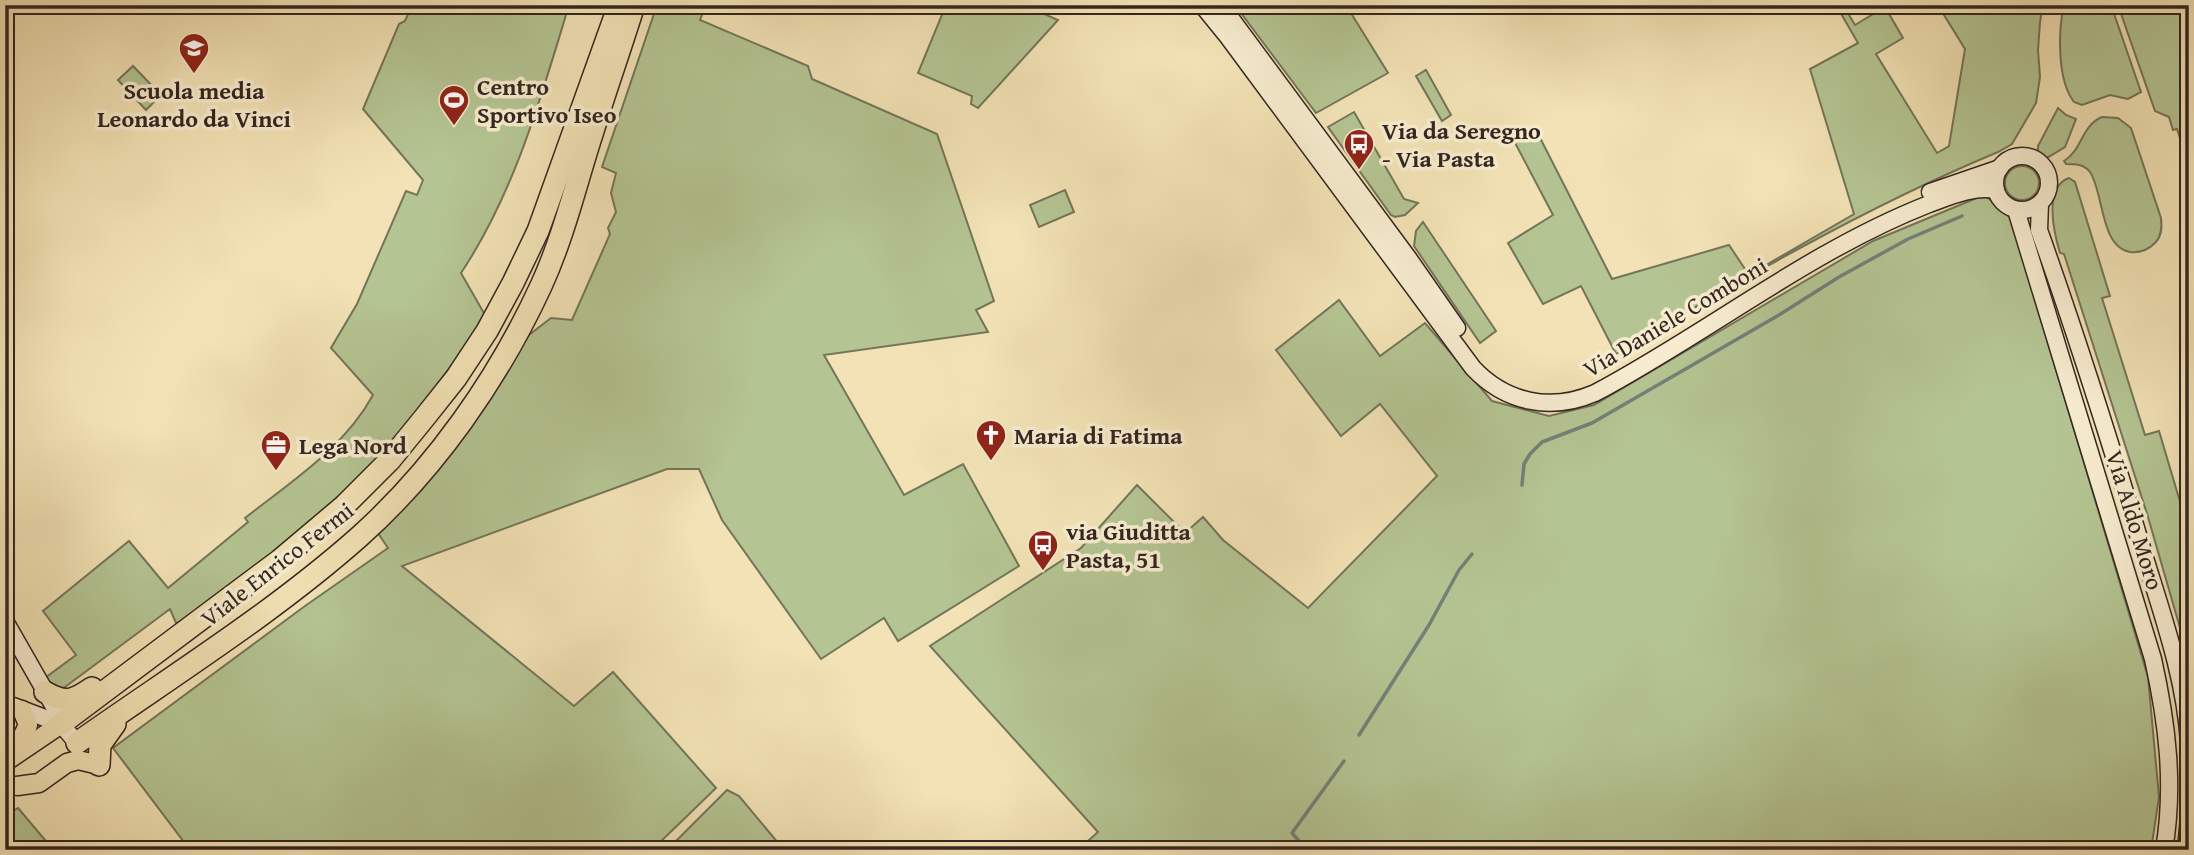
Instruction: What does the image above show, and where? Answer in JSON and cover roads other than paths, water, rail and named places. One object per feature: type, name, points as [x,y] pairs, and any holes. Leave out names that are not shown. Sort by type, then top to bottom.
[{"type":"highway","points":[[584,127],[605,5]]},
{"type":"highway","name":"Viale Enrico Fermi","points":[[77,743],[314,575],[361,535],[436,455],[513,343],[542,284],[565,226],[584,127],[619,5]]},
{"type":"highway","name":"Viale Enrico Fermi","points":[[61,724],[280,560],[344,506],[390,460],[425,418],[487,331],[513,283],[584,127],[634,5]]},
{"type":"highway","points":[[584,127],[628,55],[649,5]]},
{"type":"highway","points":[[45,692],[66,700],[77,698],[98,683],[117,682]]},
{"type":"highway","points":[[99,765],[100,745],[124,710]]},
{"type":"main road","points":[[1202,5],[1390,245]]},
{"type":"main road","points":[[1221,5],[1390,245]]},
{"type":"main road","name":"Via Daniele Comboni","points":[[1390,245],[1491,371],[1522,389],[1559,392],[1578,388],[1595,380],[1847,230],[1916,198],[2000,168],[2008,160],[2020,156],[2031,158],[2042,165],[2049,182],[2047,194],[2039,204]]},
{"type":"main road","points":[[2000,168],[1995,178],[2001,201],[2016,210],[2028,210],[2039,204]]},
{"type":"main road","name":"Via Daniele Comboni","points":[[1390,245],[1468,361],[1487,381],[1520,399],[1538,403],[1562,403],[1586,397],[1604,388],[1829,252],[1871,230],[1950,196],[1981,187],[1996,190]]},
{"type":"main road","name":"Via Aldo Moro","points":[[2039,204],[2039,229],[2123,484],[2169,638],[2182,693],[2189,743]]},
{"type":"main road","name":"Via Aldo Moro","points":[[2016,210],[2155,669],[2162,700],[2169,770],[2170,794],[2164,850]]},
{"type":"main road","points":[[5,621],[57,712],[61,724],[77,743]]},
{"type":"main road","points":[[13,706],[61,724]]},
{"type":"main road","points":[[9,760],[29,725],[13,706]]},
{"type":"main road","name":"Viale Enrico Fermi","points":[[9,760],[61,724]]},
{"type":"main road","name":"Viale Enrico Fermi","points":[[11,790],[77,743]]},
{"type":"main road","points":[[11,790],[39,783],[67,763],[78,760],[99,765]]},
{"type":"main road","points":[[2186,850],[2189,817]]},
{"type":"waterway","points":[[1522,485],[1524,464],[1542,442],[1592,423],[1779,315],[1839,277],[1908,239],[1962,216]]},
{"type":"waterway","points":[[1359,735],[1429,625],[1459,570],[1472,554]]},
{"type":"waterway","points":[[1307,850],[1292,833],[1344,761]]},
{"type":"place","name":"Scuola media Leonardo da Vinci","points":[[194,75]]},
{"type":"place","name":"Centro Sportivo Iseo","points":[[454,127]]},
{"type":"place","name":"Via da Seregno - Via Pasta","points":[[1359,171]]},
{"type":"place","name":"Maria di Fatima","points":[[991,462]]},
{"type":"place","name":"Lega Nord","points":[[276,472]]},
{"type":"place","name":"via Giuditta Pasta, 51","points":[[1043,572]]}]
